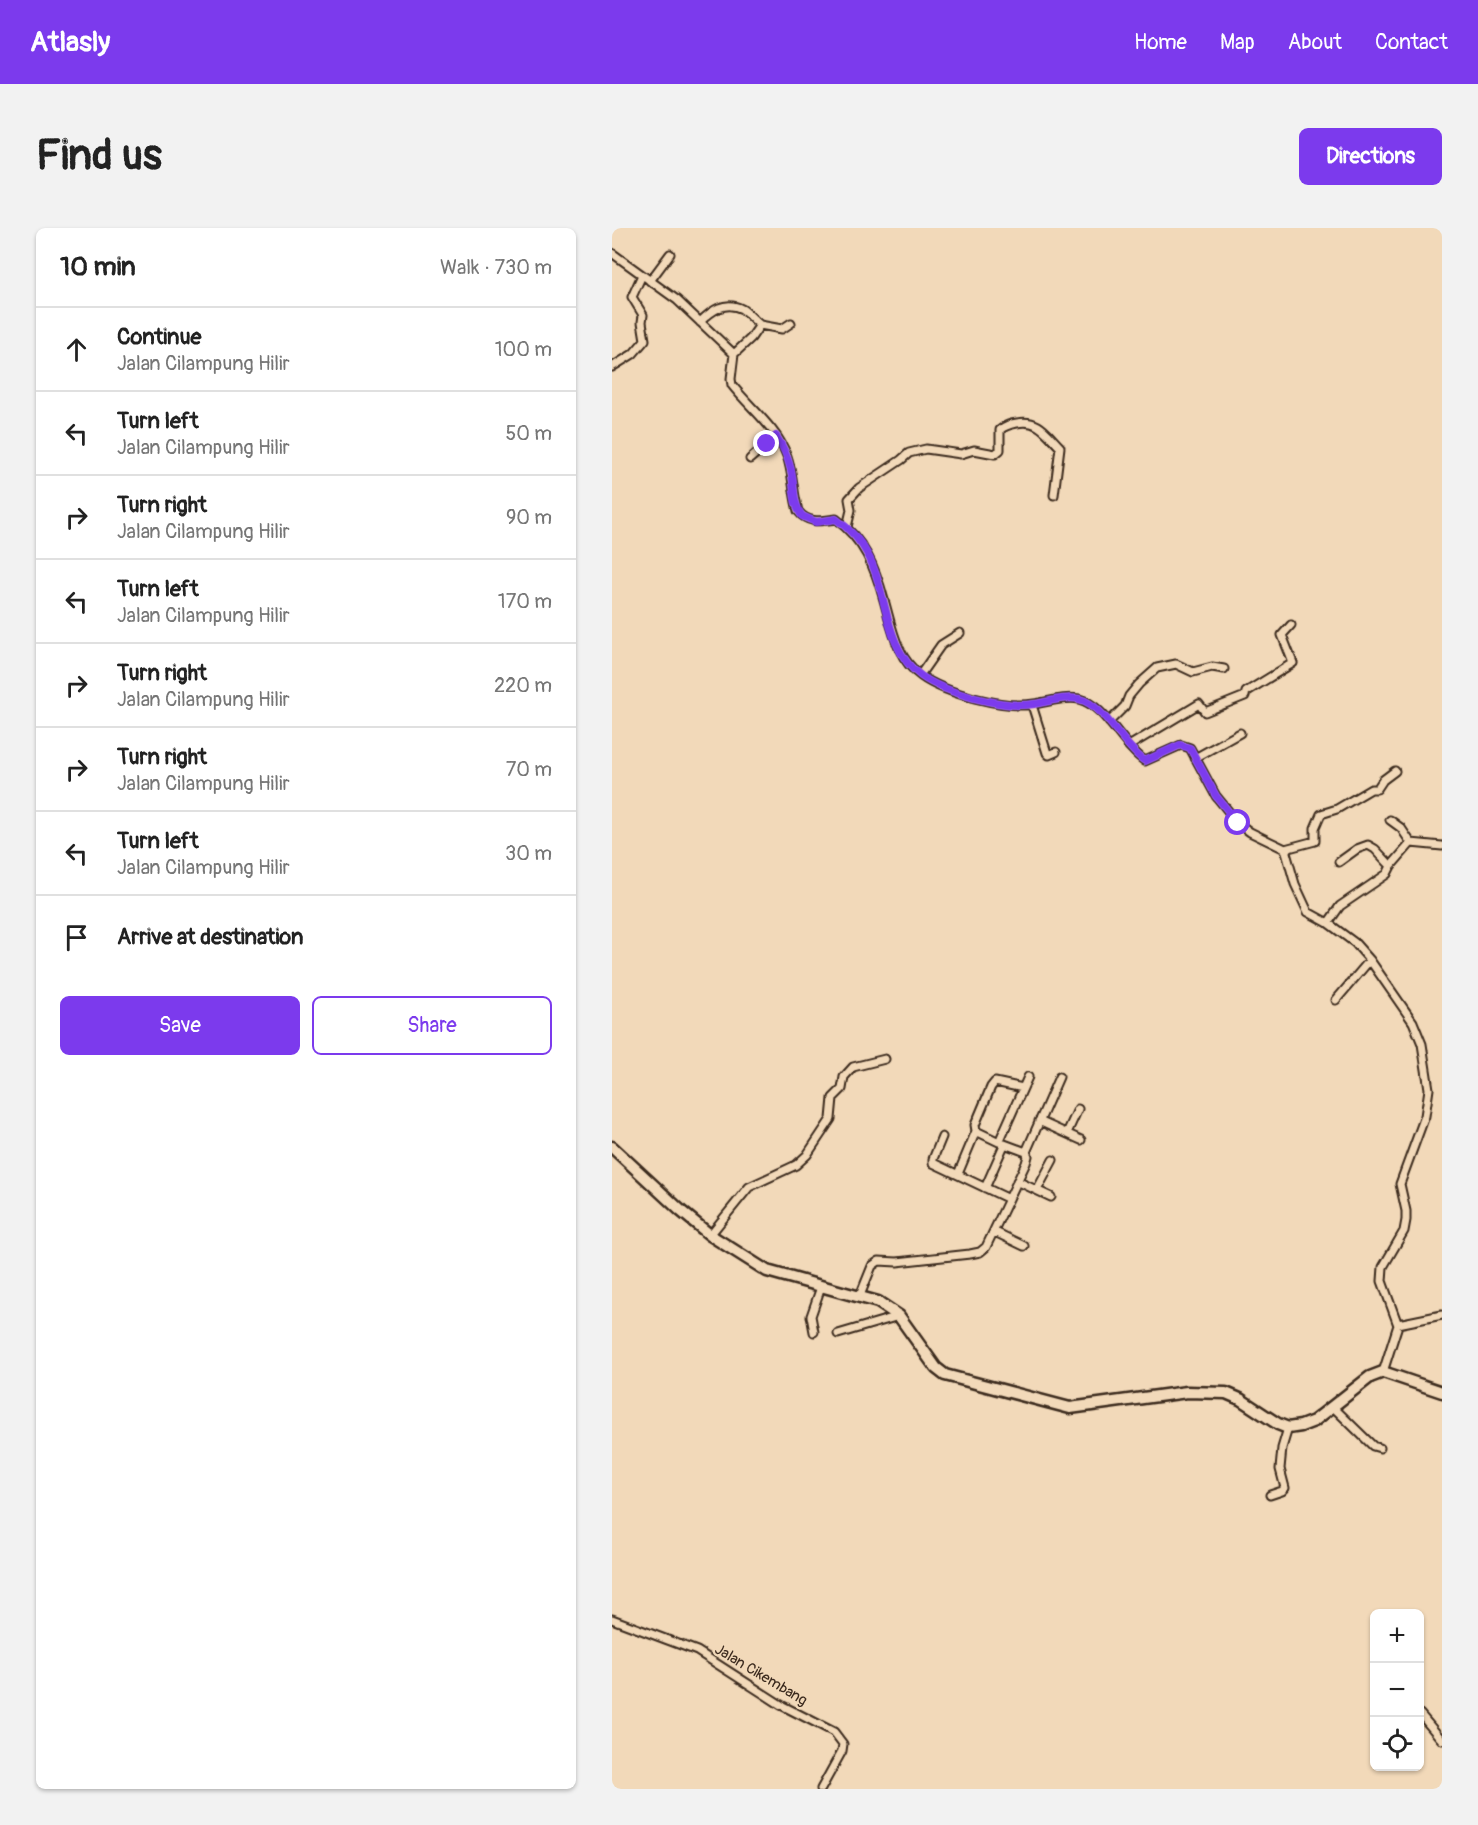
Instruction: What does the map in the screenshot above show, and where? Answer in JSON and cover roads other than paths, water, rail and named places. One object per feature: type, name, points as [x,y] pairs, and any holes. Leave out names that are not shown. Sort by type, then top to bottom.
[{"type":"main road","points":[[612,1147],[675,1206],[710,1235],[767,1271],[884,1304],[899,1316],[936,1368],[945,1375],[1070,1408],[1187,1392],[1226,1393],[1288,1428],[1314,1421],[1370,1377],[1383,1372],[1442,1392]]},
{"type":"street","points":[[612,253],[677,300],[734,354]]},
{"type":"street","points":[[650,281],[670,254]]},
{"type":"street","points":[[612,367],[633,354],[645,340],[643,315],[632,297],[642,275]]},
{"type":"street","points":[[700,322],[720,306],[743,310],[760,325],[782,329],[792,322]]},
{"type":"street","points":[[760,325],[751,338],[734,354],[730,379],[732,385],[776,436],[786,454],[796,502],[802,516],[816,522],[836,519],[847,527],[861,544],[870,558],[885,602],[892,632],[901,653],[920,675],[960,693],[996,703],[1032,705],[1060,699],[1078,699],[1089,703],[1145,761],[1180,745],[1190,748],[1216,796],[1238,823],[1250,832],[1285,849],[1315,841],[1315,828],[1321,814],[1337,809],[1371,789],[1377,789],[1383,780],[1395,771]]},
{"type":"street","points":[[847,527],[851,510],[849,499],[860,488],[909,453],[926,449],[961,454],[974,450],[994,454],[1000,450],[1000,430],[1015,423],[1032,422],[1042,428],[1060,447],[1054,495]]},
{"type":"street","points":[[750,459],[776,436]]},
{"type":"street","points":[[1129,746],[1199,704],[1205,712],[1245,696],[1246,692],[1293,663],[1282,635],[1291,625]]},
{"type":"street","points":[[920,675],[941,645],[960,633]]},
{"type":"street","points":[[1109,722],[1125,706],[1129,696],[1139,684],[1157,668],[1176,664],[1193,672],[1212,667],[1224,669]]},
{"type":"street","points":[[1032,705],[1047,753],[1049,755],[1056,752]]},
{"type":"street","points":[[1195,758],[1240,733]]},
{"type":"street","points":[[1390,820],[1401,828],[1411,843]]},
{"type":"street","points":[[1328,923],[1340,906],[1387,874],[1411,843]]},
{"type":"street","points":[[1411,843],[1442,846]]},
{"type":"street","points":[[1340,862],[1357,849],[1368,845],[1391,866]]},
{"type":"street","points":[[1285,849],[1300,898],[1308,912],[1328,923],[1355,943],[1370,960],[1413,1022],[1422,1044],[1429,1089],[1425,1116],[1400,1184],[1406,1220],[1404,1231],[1383,1267],[1382,1281],[1398,1324],[1383,1372]]},
{"type":"street","points":[[1336,1000],[1370,960]]},
{"type":"street","points":[[710,1235],[749,1187],[796,1165],[807,1155],[831,1119],[833,1098],[842,1089],[844,1077],[849,1070],[858,1065],[885,1059]]},
{"type":"street","points":[[985,1188],[1028,1077]]},
{"type":"street","points":[[859,1298],[872,1266],[879,1261],[897,1262],[980,1252],[986,1247],[995,1232],[1028,1156],[1026,1152],[1059,1077]]},
{"type":"street","points":[[958,1174],[993,1083],[1023,1088]]},
{"type":"street","points":[[1067,1132],[1078,1109]]},
{"type":"street","points":[[1040,1121],[1082,1140]]},
{"type":"street","points":[[976,1131],[1026,1152]]},
{"type":"street","points":[[942,1137],[933,1163],[1009,1199]]},
{"type":"street","points":[[1037,1190],[1053,1160]]},
{"type":"street","points":[[1017,1181],[1051,1197]]},
{"type":"street","points":[[995,1232],[1024,1246]]},
{"type":"street","points":[[813,1332],[811,1316],[821,1287]]},
{"type":"street","points":[[1398,1324],[1442,1315]]},
{"type":"street","points":[[838,1334],[899,1316]]},
{"type":"street","points":[[1334,1407],[1373,1446],[1380,1448]]},
{"type":"street","points":[[1270,1495],[1283,1491],[1285,1488],[1280,1469],[1282,1448],[1288,1428]]},
{"type":"street","name":"Jalan Cikembang","points":[[612,1619],[697,1651],[781,1705],[834,1732],[843,1744],[842,1751],[821,1789]]},
{"type":"street","points":[[1422,1717],[1442,1740]]}]
